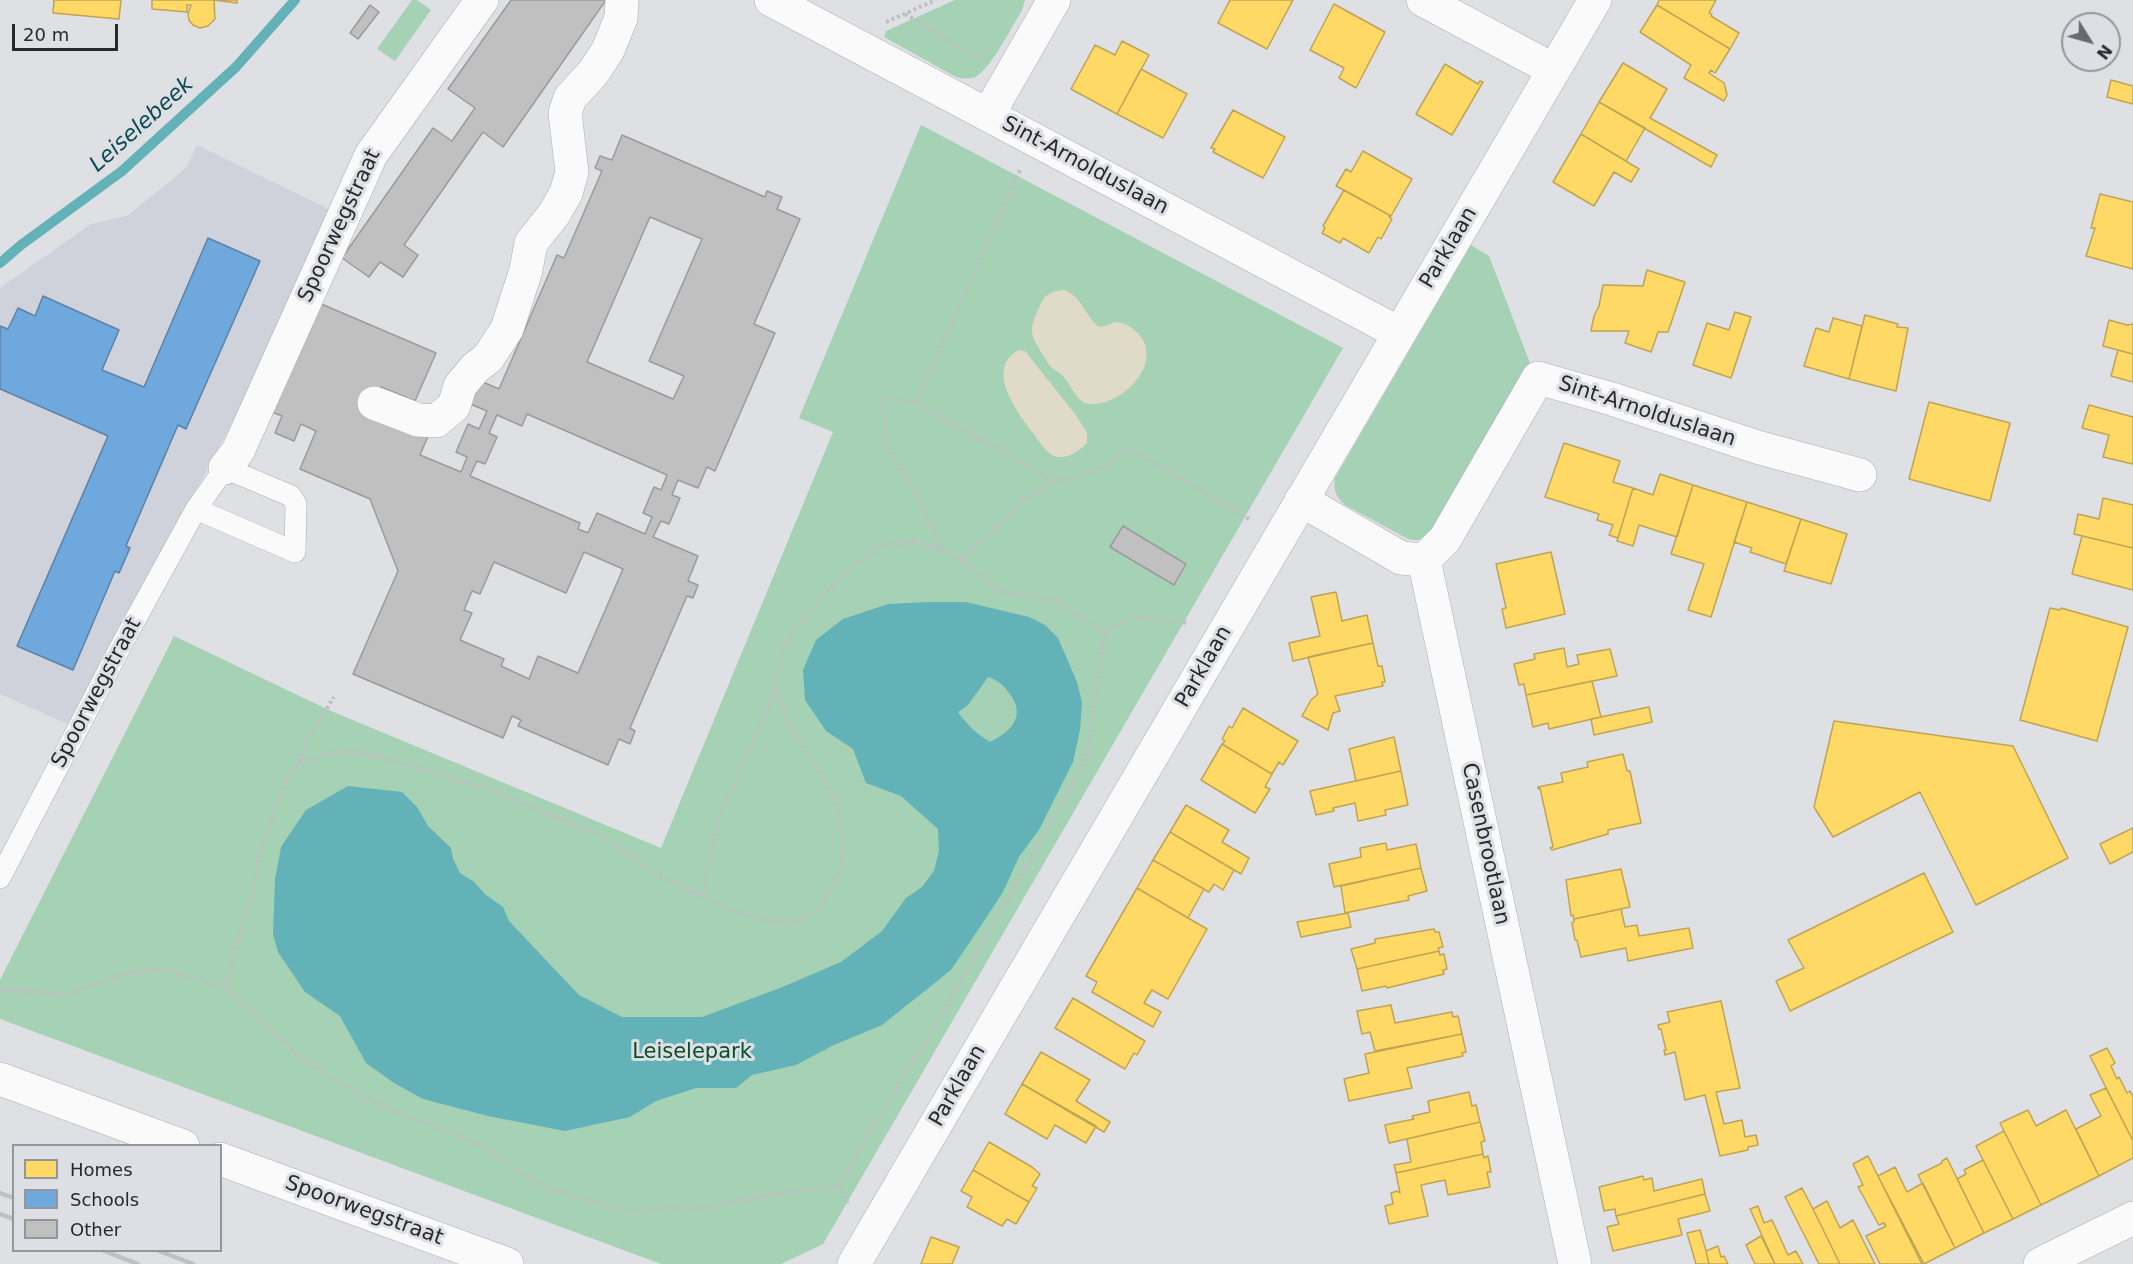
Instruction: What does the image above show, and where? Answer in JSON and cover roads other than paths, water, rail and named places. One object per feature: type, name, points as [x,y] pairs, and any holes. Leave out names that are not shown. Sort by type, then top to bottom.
[{"type":"street","name":"Spoorwegstraat","points":[[225,468],[238,451],[371,155],[482,0]]},
{"type":"street","points":[[374,403],[418,420],[436,421],[454,406],[460,386],[488,358],[498,344],[513,313],[526,270],[531,243],[554,214],[566,193],[572,172],[565,113],[570,98],[593,73],[608,50],[621,18],[622,0]]},
{"type":"street","name":"Sint-Arnolduslaan","points":[[771,0],[1399,333]]},
{"type":"street","points":[[988,115],[1054,0]]},
{"type":"street","points":[[1423,0],[1554,70]]},
{"type":"street","name":"Parklaan","points":[[854,1264],[1595,0]]},
{"type":"street","name":"Sint-Arnolduslaan","points":[[1424,560],[1445,539],[1538,378],[1612,399],[1757,447],[1860,475]]},
{"type":"street","points":[[1301,500],[1401,558],[1424,560]]},
{"type":"street","name":"Casenbrootlaan","points":[[1424,560],[1575,1264]]},
{"type":"street","points":[[0,1079],[178,1144]]},
{"type":"street","name":"Spoorwegstraat","points":[[222,1160],[507,1264]]},
{"type":"street","points":[[2040,1264],[2133,1218]]},
{"type":"lane","points":[[196,509],[295,552],[297,504],[291,496],[225,468]]},
{"type":"lane","name":"Spoorwegstraat","points":[[0,878],[123,642],[196,509],[225,468]]},
{"type":"water","points":[[966,602],[1029,617],[1045,625],[1058,638],[1077,682],[1082,702],[1080,730],[1073,762],[1039,830],[1019,857],[1003,892],[951,970],[882,1025],[834,1045],[796,1065],[752,1075],[736,1088],[696,1088],[656,1101],[630,1117],[565,1131],[488,1116],[423,1099],[394,1083],[366,1063],[340,1016],[305,992],[278,952],[273,934],[275,879],[281,847],[306,810],[348,786],[402,792],[417,807],[428,826],[451,848],[453,859],[460,873],[503,907],[509,921],[579,995],[622,1017],[702,1017],[841,962],[882,931],[906,898],[922,887],[934,871],[939,851],[938,829],[901,796],[866,783],[853,749],[826,731],[805,700],[803,670],[816,640],[843,619],[888,604]],"holes":[[[988,677],[1008,691],[1015,702],[1017,716],[1005,733],[990,742],[972,729],[958,712],[968,705]]]},
{"type":"waterway","name":"Leiselebeek","points":[[0,263],[122,171],[236,67],[295,0]]},
{"type":"railway","points":[[0,1193],[12,1197]]},
{"type":"railway","points":[[0,1214],[12,1218]]},
{"type":"railway","points":[[107,1252],[138,1264]]},
{"type":"railway","points":[[162,1252],[193,1264]]},
{"type":"park label","name":"Leiselepark","points":[[692,1053]]}]
